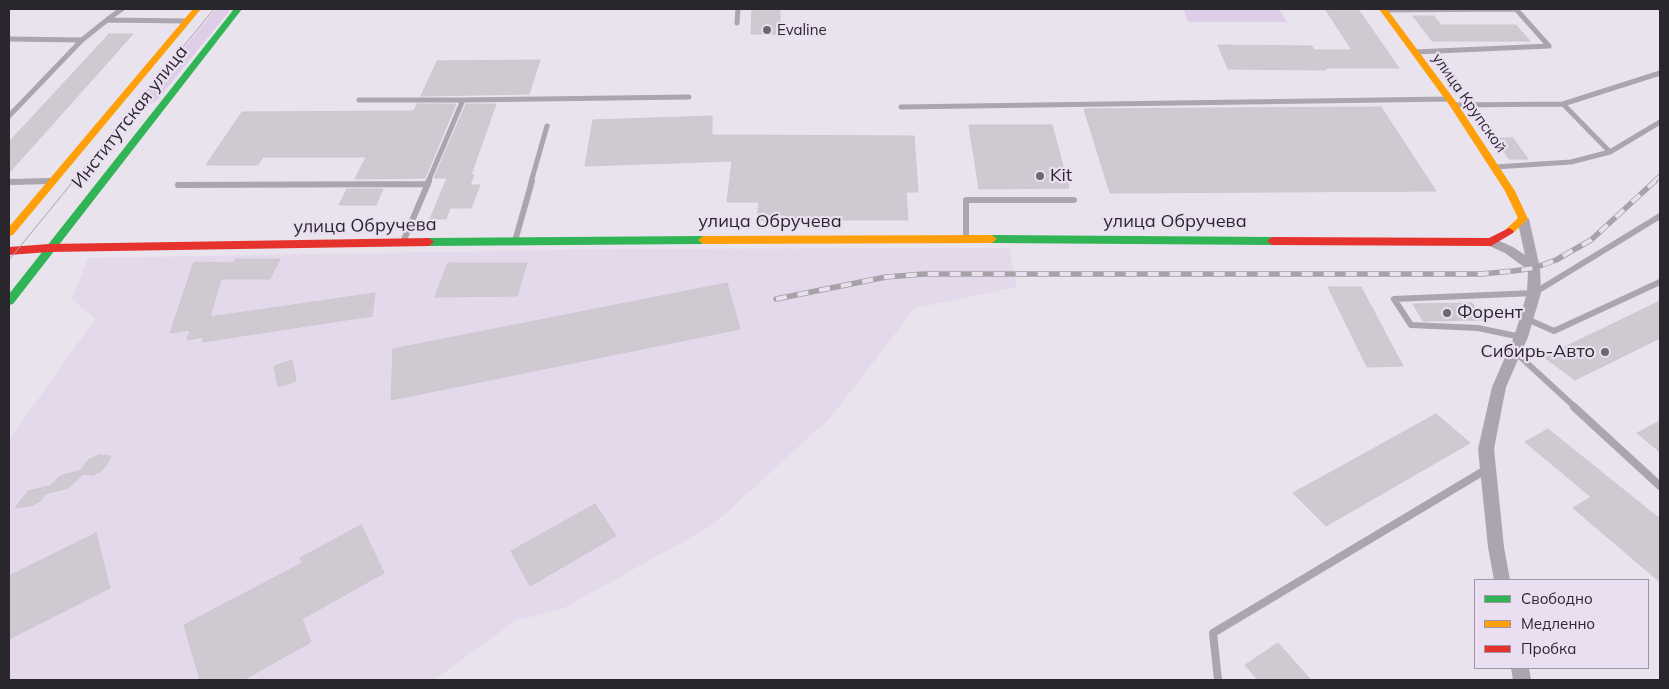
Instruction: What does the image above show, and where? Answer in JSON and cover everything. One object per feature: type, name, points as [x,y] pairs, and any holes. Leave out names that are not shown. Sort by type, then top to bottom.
[{"type":"main road","name":"Институтская улица","points":[[9,233],[196,9]]},
{"type":"main road","name":"Институтская улица","points":[[9,301],[238,9]]},
{"type":"main road","name":"улица Крупской","points":[[1383,9],[1452,102],[1510,191],[1523,219]]},
{"type":"main road","points":[[1491,242],[1515,228],[1523,219]]},
{"type":"main road","name":"улица Обручева","points":[[9,251],[49,248],[515,241],[966,239],[1491,242]]},
{"type":"street","points":[[1502,579],[1496,547],[1486,450],[1499,387],[1521,336],[1534,293],[1534,268],[1523,219]]},
{"type":"street","points":[[1491,242],[1509,250],[1534,268]]},
{"type":"lane","points":[[9,116],[82,40],[122,9]]},
{"type":"lane","points":[[737,23],[738,9]]},
{"type":"lane","points":[[1383,9],[1517,9],[1549,46],[1415,52]]},
{"type":"lane","points":[[107,20],[186,21]]},
{"type":"lane","points":[[9,39],[82,40]]},
{"type":"lane","points":[[901,107],[1452,102],[1563,104],[1660,73]]},
{"type":"lane","points":[[359,100],[689,96]]},
{"type":"lane","points":[[403,242],[463,100]]},
{"type":"lane","points":[[1563,104],[1610,152]]},
{"type":"lane","points":[[1495,167],[1571,162],[1610,152],[1660,122]]},
{"type":"lane","points":[[515,241],[547,126]]},
{"type":"lane","points":[[9,182],[52,181]]},
{"type":"lane","points":[[178,185],[428,184]]},
{"type":"lane","points":[[966,239],[966,200],[1074,200]]},
{"type":"lane","points":[[1521,336],[1478,328],[1411,325],[1394,299],[1534,293],[1660,216]]},
{"type":"lane","points":[[1526,319],[1554,331],[1660,282]]},
{"type":"lane","points":[[1515,352],[1660,486]]},
{"type":"lane","points":[[1218,680],[1214,634],[1487,469]]},
{"type":"shaded area","points":[[216,9],[231,9],[158,99],[146,107],[139,108],[138,104]]},
{"type":"shaded area","points":[[1183,9],[1279,9],[1287,22],[1189,22]]},
{"type":"shaded area","points":[[1009,248],[1017,287],[915,308],[831,417],[713,525],[564,608],[515,621],[434,680],[9,680],[9,440],[95,319],[72,299],[88,258],[615,249]]},
{"type":"building","points":[[752,9],[780,9],[780,34],[751,34]]},
{"type":"building","points":[[1325,9],[1358,9],[1399,68],[1325,68],[1326,70],[1228,69],[1218,45],[1312,46],[1314,50],[1352,50]]},
{"type":"building","points":[[1413,16],[1434,16],[1441,25],[1516,25],[1530,41],[1432,41]]},
{"type":"building","points":[[109,34],[133,34],[9,173],[9,142]]},
{"type":"building","points":[[540,60],[529,94],[421,96],[437,61]]},
{"type":"building","points":[[417,104],[456,104],[425,178],[355,179],[366,157],[263,157],[258,165],[206,165],[242,112],[414,111]]},
{"type":"building","points":[[466,104],[496,104],[471,175],[474,175],[470,185],[480,185],[471,208],[450,208],[446,219],[430,219],[447,178],[434,178]]},
{"type":"building","points":[[1381,107],[1436,191],[1110,193],[1084,109]]},
{"type":"building","points":[[712,116],[712,135],[914,136],[918,192],[906,192],[908,220],[757,220],[759,202],[727,202],[732,161],[585,166],[593,120]]},
{"type":"building","points":[[969,125],[1052,125],[1069,188],[979,189]]},
{"type":"building","points":[[1494,138],[1513,138],[1528,159],[1509,159]]},
{"type":"building","points":[[347,189],[383,189],[376,205],[339,205]]},
{"type":"building","points":[[236,259],[280,259],[270,279],[221,279],[210,317],[375,293],[372,316],[202,342],[204,337],[187,340],[190,330],[170,333],[194,262],[234,263]]},
{"type":"building","points":[[448,263],[527,263],[517,296],[435,297]]},
{"type":"building","points":[[727,283],[740,329],[391,400],[393,349]]},
{"type":"building","points":[[1328,287],[1361,287],[1403,366],[1367,367]]},
{"type":"building","points":[[1660,301],[1660,338],[1575,380],[1544,357]]},
{"type":"building","points":[[1472,303],[1483,320],[1423,321],[1413,304]]},
{"type":"building","points":[[292,360],[296,381],[278,387],[274,366]]},
{"type":"building","points":[[1436,414],[1470,443],[1326,526],[1293,493]]},
{"type":"building","points":[[1660,421],[1660,452],[1637,433]]},
{"type":"building","points":[[1548,429],[1660,519],[1660,582],[1573,508],[1591,497],[1525,442]]},
{"type":"building","points":[[99,455],[111,456],[106,466],[100,472],[92,475],[83,474],[68,488],[45,494],[40,501],[33,505],[15,508],[28,491],[49,486],[48,488],[60,476],[81,470],[88,460]]},
{"type":"building","points":[[595,504],[616,536],[530,586],[511,551]]},
{"type":"building","points":[[361,525],[384,573],[302,619],[311,642],[243,680],[200,680],[184,625],[302,563],[300,558]]},
{"type":"building","points":[[96,533],[110,588],[9,639],[9,576]]},
{"type":"building","points":[[1278,643],[1311,680],[1258,680],[1245,665]]},
{"type":"tram line","points":[[9,260],[214,9]]},
{"type":"railway","points":[[1653,182],[1660,176]]},
{"type":"railway","points":[[776,299],[886,277],[924,274],[1481,274],[1513,271],[1534,268],[1556,260],[1591,240],[1655,181]]},
{"type":"traffic: fast","points":[[9,301],[238,9]]},
{"type":"traffic: fast","points":[[992,239],[1272,241]]},
{"type":"traffic: fast","points":[[429,242],[703,240]]},
{"type":"traffic: slow","points":[[9,233],[197,9]]},
{"type":"traffic: slow","points":[[1383,9],[1454,105],[1510,191],[1523,219],[1509,231]]},
{"type":"traffic: slow","points":[[703,240],[992,239]]},
{"type":"traffic: jam","points":[[1272,241],[1491,242],[1509,231]]},
{"type":"traffic: jam","points":[[9,251],[49,248],[429,242]]},
{"type":"place","name":"Evaline","points":[[767,30]]},
{"type":"place","name":"Kit","points":[[1040,176]]},
{"type":"place","name":"Форент","points":[[1447,313]]},
{"type":"place","name":"Сибирь-Авто","points":[[1605,352]]}]
